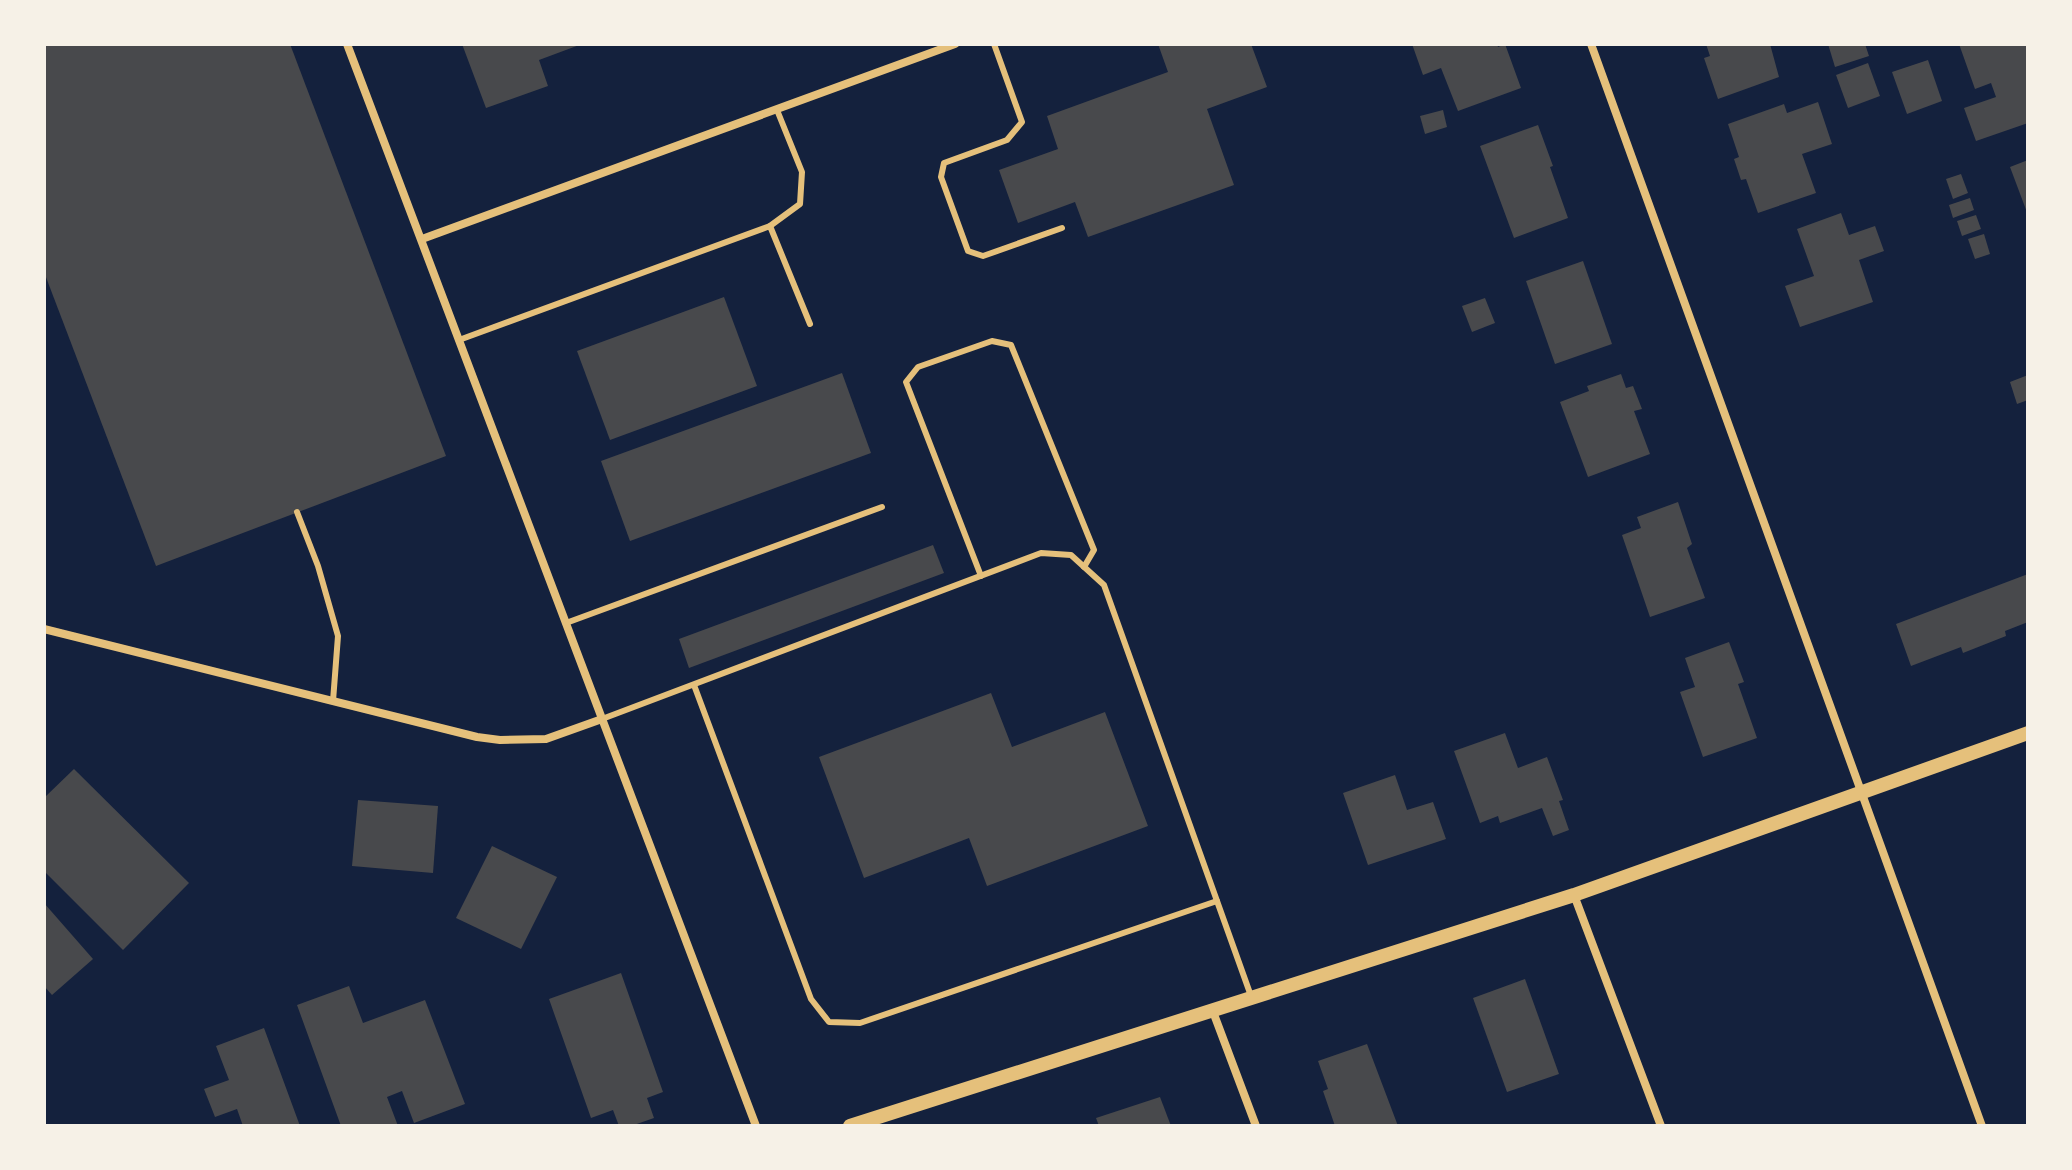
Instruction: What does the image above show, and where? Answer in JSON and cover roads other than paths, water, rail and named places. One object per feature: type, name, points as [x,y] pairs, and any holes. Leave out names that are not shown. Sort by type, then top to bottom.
[{"type":"street","points":[[347,44],[756,1126]]},
{"type":"street","points":[[422,239],[955,44]]},
{"type":"street","points":[[1591,44],[1982,1126]]},
{"type":"street","points":[[44,629],[477,737],[546,739],[602,719]]},
{"type":"street","points":[[850,1126],[1574,895],[2028,733]]},
{"type":"street","points":[[1574,895],[1661,1126]]},
{"type":"street","points":[[1212,1008],[1256,1126]]},
{"type":"lane","points":[[994,44],[1022,122],[1007,140],[944,163],[941,177],[946,192],[968,251],[983,256],[1062,228]]},
{"type":"lane","points":[[459,340],[770,226],[800,204],[802,172],[777,110]]},
{"type":"lane","points":[[770,226],[810,324]]},
{"type":"lane","points":[[981,576],[906,382],[918,367],[992,341],[1011,345],[1094,550],[1084,567]]},
{"type":"lane","points":[[566,623],[882,507]]},
{"type":"lane","points":[[297,512],[318,566],[338,636],[333,701]]},
{"type":"lane","points":[[602,719],[1041,553],[1071,555],[1104,585],[1251,996]]},
{"type":"lane","points":[[694,685],[811,999],[829,1022],[860,1023],[1217,901]]}]
